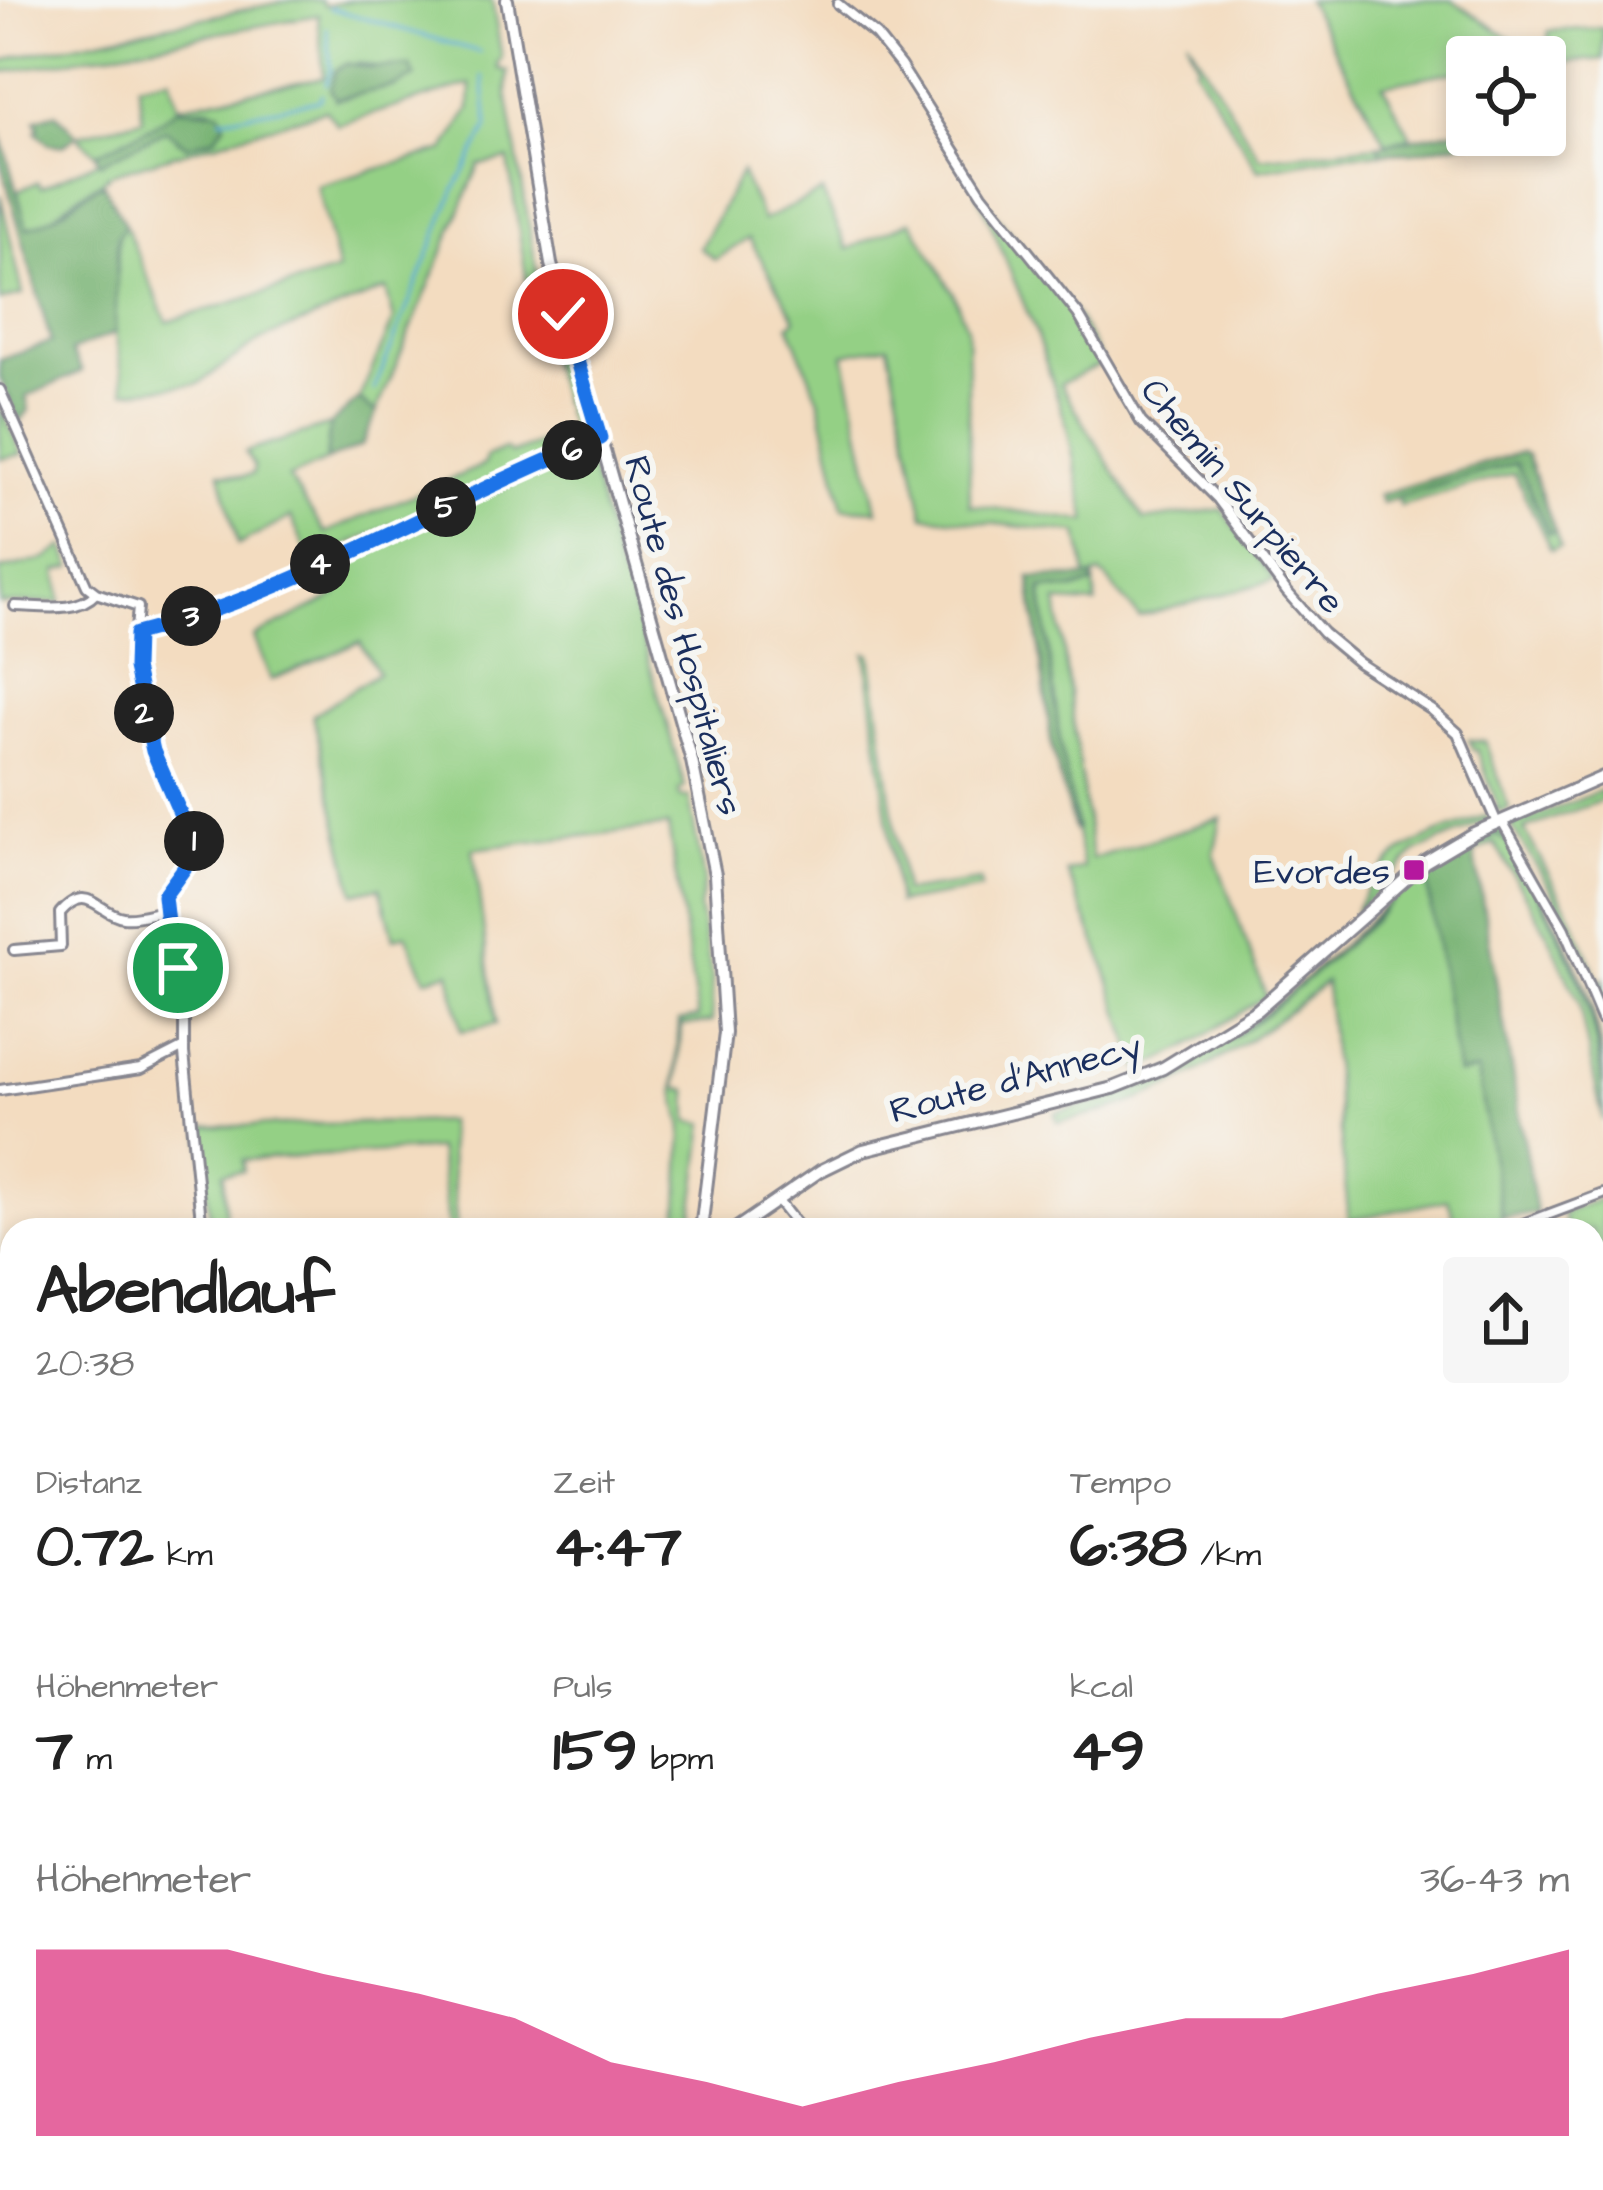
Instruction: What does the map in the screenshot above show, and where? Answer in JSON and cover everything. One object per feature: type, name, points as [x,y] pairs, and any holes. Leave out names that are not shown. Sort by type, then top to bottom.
[{"type":"street","name":"Route des Hospitaliers","points":[[507,0],[551,264],[692,761],[715,874],[725,1033],[704,1218]]},
{"type":"street","name":"Chemin Surpierre","points":[[838,4],[875,35],[900,65],[982,194],[1078,314],[1142,422],[1218,499],[1308,618],[1343,651],[1432,710],[1458,733],[1499,822],[1564,929],[1603,1017],[1603,1029]]},
{"type":"street","points":[[0,390],[83,580],[95,593],[137,606],[135,668],[153,751],[194,845],[188,863],[165,892],[164,911],[181,980],[201,1218]]},
{"type":"street","points":[[136,634],[302,573],[600,438]]},
{"type":"street","points":[[15,607],[75,606],[88,602],[95,593]]},
{"type":"street","name":"Route d'Annecy","points":[[751,1218],[820,1171],[862,1150],[1113,1088],[1179,1059],[1275,996],[1414,870],[1444,849],[1603,777]]},
{"type":"street","points":[[14,950],[61,946],[59,913],[82,899],[92,899],[124,917],[164,911]]},
{"type":"street","points":[[0,1090],[141,1069],[184,1047]]},
{"type":"street","points":[[1539,1218],[1603,1194]]},
{"type":"street","points":[[777,1200],[791,1218]]},
{"type":"green space","points":[[292,0],[320,0],[325,6],[352,0],[492,0],[502,58],[499,69],[508,71],[507,93],[540,292],[552,317],[582,435],[571,445],[311,561],[291,517],[238,545],[220,473],[253,474],[254,466],[245,452],[330,425],[326,461],[289,478],[325,533],[484,465],[486,457],[505,449],[511,454],[571,431],[529,296],[508,159],[479,165],[376,413],[359,399],[394,319],[386,289],[260,340],[198,384],[125,391],[115,333],[118,236],[125,225],[167,322],[338,271],[317,186],[445,150],[470,109],[471,84],[337,125],[326,110],[110,174],[27,229],[17,191],[38,182],[41,187],[167,130],[178,140],[224,118],[211,108],[178,109],[96,154],[77,135],[143,119],[138,84],[170,77],[178,106],[324,77],[318,15],[0,73],[0,62]],"holes":[[[357,63],[414,76],[395,86],[336,99]]]},
{"type":"green space","points":[[1307,0],[1451,0],[1507,36],[1446,36],[1446,73],[1383,85],[1411,137],[1386,143]]},
{"type":"green space","points":[[1603,28],[1603,59],[1566,62],[1566,36],[1548,36],[1549,31]]},
{"type":"green space","points":[[1187,38],[1260,158],[1379,145],[1381,153],[1258,170],[1195,68],[1198,65]]},
{"type":"green space","points":[[346,63],[370,68],[411,66],[415,77],[336,99],[330,89],[335,71]]},
{"type":"green space","points":[[178,108],[219,111],[225,124],[214,138],[187,146],[166,130],[100,163],[96,154]]},
{"type":"green space","points":[[56,113],[77,135],[63,146],[49,144],[36,132],[35,120]]},
{"type":"green space","points":[[0,132],[27,228],[103,183],[125,225],[118,236],[115,333],[71,351],[82,371],[26,397],[29,410],[20,422],[0,378],[0,360],[51,342],[0,159]]},
{"type":"green space","points":[[1446,132],[1446,146],[1381,153],[1379,145]]},
{"type":"green space","points":[[741,172],[763,220],[822,192],[848,249],[911,221],[967,327],[970,505],[1087,521],[1066,423],[1036,333],[977,191],[1078,318],[1103,363],[1060,384],[1144,520],[1222,509],[1275,580],[1139,617],[1101,574],[1087,578],[1078,533],[924,516],[888,345],[844,354],[877,510],[843,508],[819,400],[789,325],[796,319],[749,238],[715,260],[700,248]]},
{"type":"green space","points":[[0,194],[23,294],[0,301]]},
{"type":"green space","points":[[359,399],[376,413],[362,445],[326,461],[330,425]]},
{"type":"green space","points":[[0,406],[22,454],[0,459]]},
{"type":"green space","points":[[586,450],[685,787],[679,790],[680,797],[689,798],[704,880],[699,909],[712,978],[712,1022],[681,1025],[677,1088],[688,1090],[689,1121],[705,1123],[693,1218],[678,1218],[683,1128],[675,1091],[679,1021],[698,1017],[668,826],[473,849],[496,1024],[461,1031],[450,972],[426,979],[406,934],[394,938],[380,887],[354,893],[313,715],[378,673],[360,642],[271,680],[254,637],[337,595],[325,568]]},
{"type":"green space","points":[[1522,452],[1555,532],[1549,534],[1516,463],[1382,503],[1378,495]]},
{"type":"green space","points":[[1517,463],[1548,533],[1555,532],[1560,547],[1551,550],[1514,473],[1400,506],[1397,498]]},
{"type":"green space","points":[[64,546],[72,567],[57,571],[61,602],[0,604],[0,570],[46,559]]},
{"type":"green space","points":[[1094,577],[1094,583],[1074,590],[1041,589],[1074,830],[1052,749],[1030,578]]},
{"type":"green space","points":[[1094,583],[1096,604],[1057,602],[1092,859],[1221,818],[1214,854],[1266,996],[1187,1047],[1139,1070],[1067,872],[1083,868],[1061,750],[1041,588],[1074,590]]},
{"type":"green space","points":[[866,653],[871,654],[904,892],[980,881],[981,889],[898,903]]},
{"type":"green space","points":[[1469,740],[1485,741],[1509,809],[1495,809],[1477,749],[1473,750]]},
{"type":"green space","points":[[1603,790],[1603,800],[1524,829],[1570,913],[1600,984],[1603,980],[1601,1007],[1595,983],[1551,889],[1511,826]]},
{"type":"green space","points":[[1487,815],[1488,820],[1416,852],[1354,914],[1392,859],[1424,840]]},
{"type":"green space","points":[[1498,829],[1504,831],[1571,952],[1594,1016],[1603,1085],[1591,1010],[1555,924],[1507,842],[1496,835],[1473,846],[1536,1213],[1502,1218],[1477,1071],[1458,1074],[1425,871]]},
{"type":"green space","points":[[1497,835],[1507,842],[1527,877],[1576,975],[1596,1043],[1603,1121],[1579,1004],[1547,932],[1494,843],[1473,852],[1472,846]]},
{"type":"green space","points":[[1425,871],[1458,1073],[1477,1070],[1502,1218],[1454,1218],[1448,1200],[1349,1218],[1325,982],[1200,1070],[1132,1102],[1057,1122],[1055,1113],[1125,1095],[1177,1071],[1289,993]]},
{"type":"green space","points":[[1389,901],[1317,971],[1231,1039],[1168,1076],[1100,1101],[1099,1097],[1181,1067],[1220,1044],[1291,991]]},
{"type":"green space","points":[[447,1121],[456,1218],[447,1218],[438,1149],[243,1160],[243,1171],[223,1173],[226,1218],[210,1218],[201,1127]]},
{"type":"green space","points":[[1603,1198],[1603,1218],[1563,1218],[1562,1213]]},
{"type":"waterway","points":[[330,8],[480,52]]},
{"type":"waterway","points":[[326,84],[331,69],[327,28]]},
{"type":"waterway","points":[[374,390],[454,191],[488,127],[483,76]]},
{"type":"waterway","points":[[220,119],[319,100],[322,94]]},
{"type":"place","name":"Evordes","points":[[1414,870]]},
{"type":"route","points":[[178,968],[164,896],[191,858],[194,839],[153,751],[135,668],[136,634],[302,573],[600,438],[563,314]]}]
